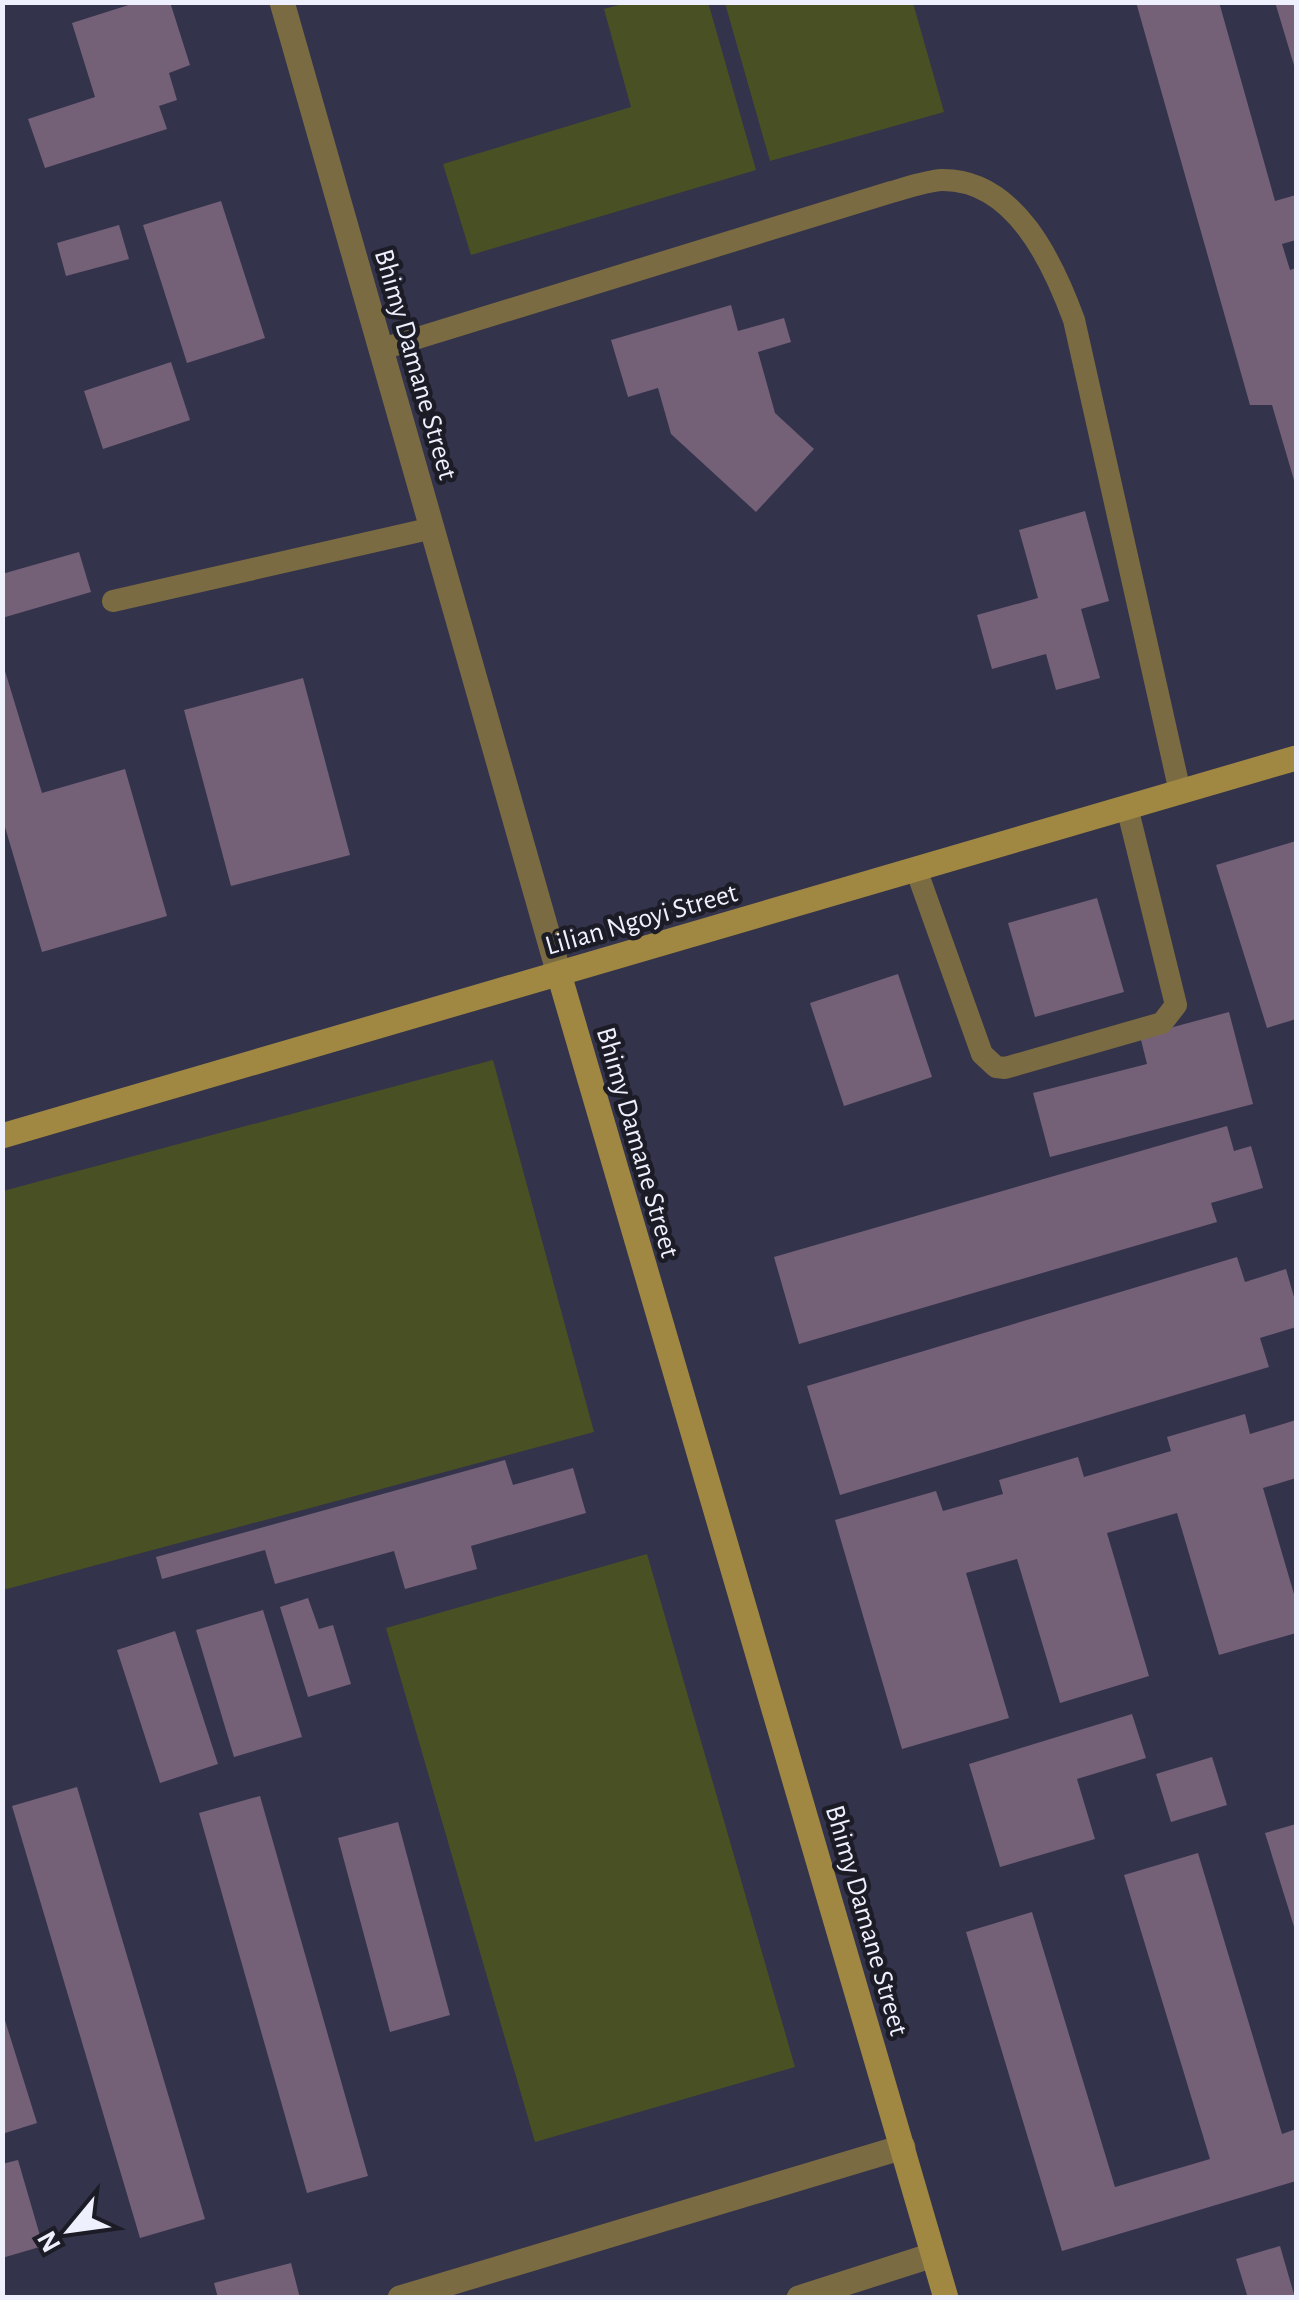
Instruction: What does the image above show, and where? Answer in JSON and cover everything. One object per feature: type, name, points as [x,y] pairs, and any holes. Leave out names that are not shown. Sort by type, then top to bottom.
[{"type":"main road","name":"Lilian Ngoyi Street","points":[[2,1136],[1296,758]]},
{"type":"main road","name":"Bhimy Damane Street","points":[[559,974],[946,2298]]},
{"type":"street","name":"Bhimy Damane Street","points":[[282,2],[559,974]]},
{"type":"street","points":[[400,2298],[903,2147]]},
{"type":"street","points":[[799,2298],[933,2255]]},
{"type":"lane","points":[[382,348],[888,192],[942,180],[981,189],[1018,218],[1052,262],[1074,320],[1180,792]]},
{"type":"lane","points":[[114,600],[433,528]]},
{"type":"lane","points":[[916,869],[982,1054],[996,1067],[1006,1068],[1162,1023],[1176,1005],[1127,808]]},
{"type":"green space","points":[[708,2],[756,170],[471,255],[443,164],[631,107],[604,9],[626,3]]},
{"type":"green space","points":[[725,3],[913,3],[944,112],[770,161]]},
{"type":"green space","points":[[493,1060],[594,1432],[3,1590],[3,1191]]},
{"type":"green space","points":[[647,1554],[795,2067],[535,2142],[386,1628]]},
{"type":"building","points":[[138,2],[170,2],[190,65],[169,73],[177,100],[159,106],[167,129],[45,168],[28,119],[95,97],[72,23]]},
{"type":"building","points":[[1136,2],[1219,2],[1275,201],[1296,195],[1296,240],[1282,244],[1290,270],[1296,268],[1296,487],[1272,405],[1250,405]]},
{"type":"building","points":[[1275,2],[1296,2],[1296,72]]},
{"type":"building","points":[[221,201],[265,338],[187,363],[143,225]]},
{"type":"building","points":[[119,225],[129,259],[66,276],[57,243]]},
{"type":"building","points":[[731,305],[738,331],[784,318],[791,342],[758,352],[775,413],[814,449],[756,512],[671,434],[658,388],[628,397],[611,340]]},
{"type":"building","points":[[171,362],[190,420],[103,449],[84,391]]},
{"type":"building","points":[[1085,511],[1109,601],[1081,609],[1100,678],[1056,690],[1046,654],[992,669],[977,615],[1038,598],[1019,530]]},
{"type":"building","points":[[79,552],[91,592],[2,618],[2,574]]},
{"type":"building","points":[[2,661],[42,793],[125,769],[167,916],[42,952],[2,817]]},
{"type":"building","points":[[303,678],[350,855],[231,886],[184,710]]},
{"type":"building","points":[[1296,841],[1296,1019],[1267,1028],[1216,865]]},
{"type":"building","points":[[1097,898],[1124,992],[1035,1017],[1008,923]]},
{"type":"building","points":[[898,974],[932,1077],[844,1106],[810,1003]]},
{"type":"building","points":[[1229,1012],[1253,1104],[1050,1157],[1033,1093],[1147,1064],[1140,1036]]},
{"type":"building","points":[[1227,1126],[1234,1151],[1251,1146],[1263,1188],[1211,1203],[1217,1222],[799,1344],[774,1257]]},
{"type":"building","points":[[1237,1257],[1245,1282],[1286,1269],[1296,1304],[1296,1327],[1260,1338],[1269,1367],[840,1495],[807,1386]]},
{"type":"building","points":[[1245,1414],[1250,1434],[1296,1420],[1296,1478],[1263,1488],[1296,1601],[1296,1633],[1219,1655],[1177,1513],[1107,1533],[1149,1676],[1060,1703],[1017,1559],[966,1573],[1009,1718],[902,1749],[835,1520],[936,1491],[943,1511],[1003,1494],[999,1480],[1078,1457],[1084,1477],[1171,1451],[1167,1437]]},
{"type":"building","points":[[505,1460],[513,1485],[573,1468],[586,1513],[471,1546],[477,1569],[405,1589],[394,1551],[275,1584],[265,1550],[162,1579],[156,1557]]},
{"type":"building","points":[[308,1598],[319,1629],[333,1625],[351,1684],[308,1697],[280,1607]]},
{"type":"building","points":[[263,1610],[302,1737],[234,1757],[196,1630]]},
{"type":"building","points":[[175,1631],[218,1764],[160,1783],[117,1650]]},
{"type":"building","points":[[1132,1714],[1146,1758],[1077,1779],[1095,1839],[1000,1867],[969,1764]]},
{"type":"building","points":[[1212,1757],[1227,1805],[1171,1822],[1156,1774]]},
{"type":"building","points":[[77,1787],[205,2219],[140,2238],[12,1806]]},
{"type":"building","points":[[260,1796],[368,2176],[307,2193],[199,1813]]},
{"type":"building","points":[[398,1822],[450,2015],[390,2032],[338,1838]]},
{"type":"building","points":[[1296,1824],[1296,1933],[1265,1833]]},
{"type":"building","points":[[1198,1853],[1282,2134],[1296,2129],[1296,2181],[1062,2251],[966,1932],[1032,1912],[1115,2187],[1210,2159],[1124,1875]]},
{"type":"building","points":[[2,2015],[37,2123],[2,2134]]},
{"type":"building","points":[[18,2160],[43,2246],[2,2258],[2,2164]]},
{"type":"building","points":[[1280,2246],[1295,2298],[1248,2298],[1236,2259]]},
{"type":"building","points":[[291,2263],[300,2298],[218,2298],[214,2283]]}]
